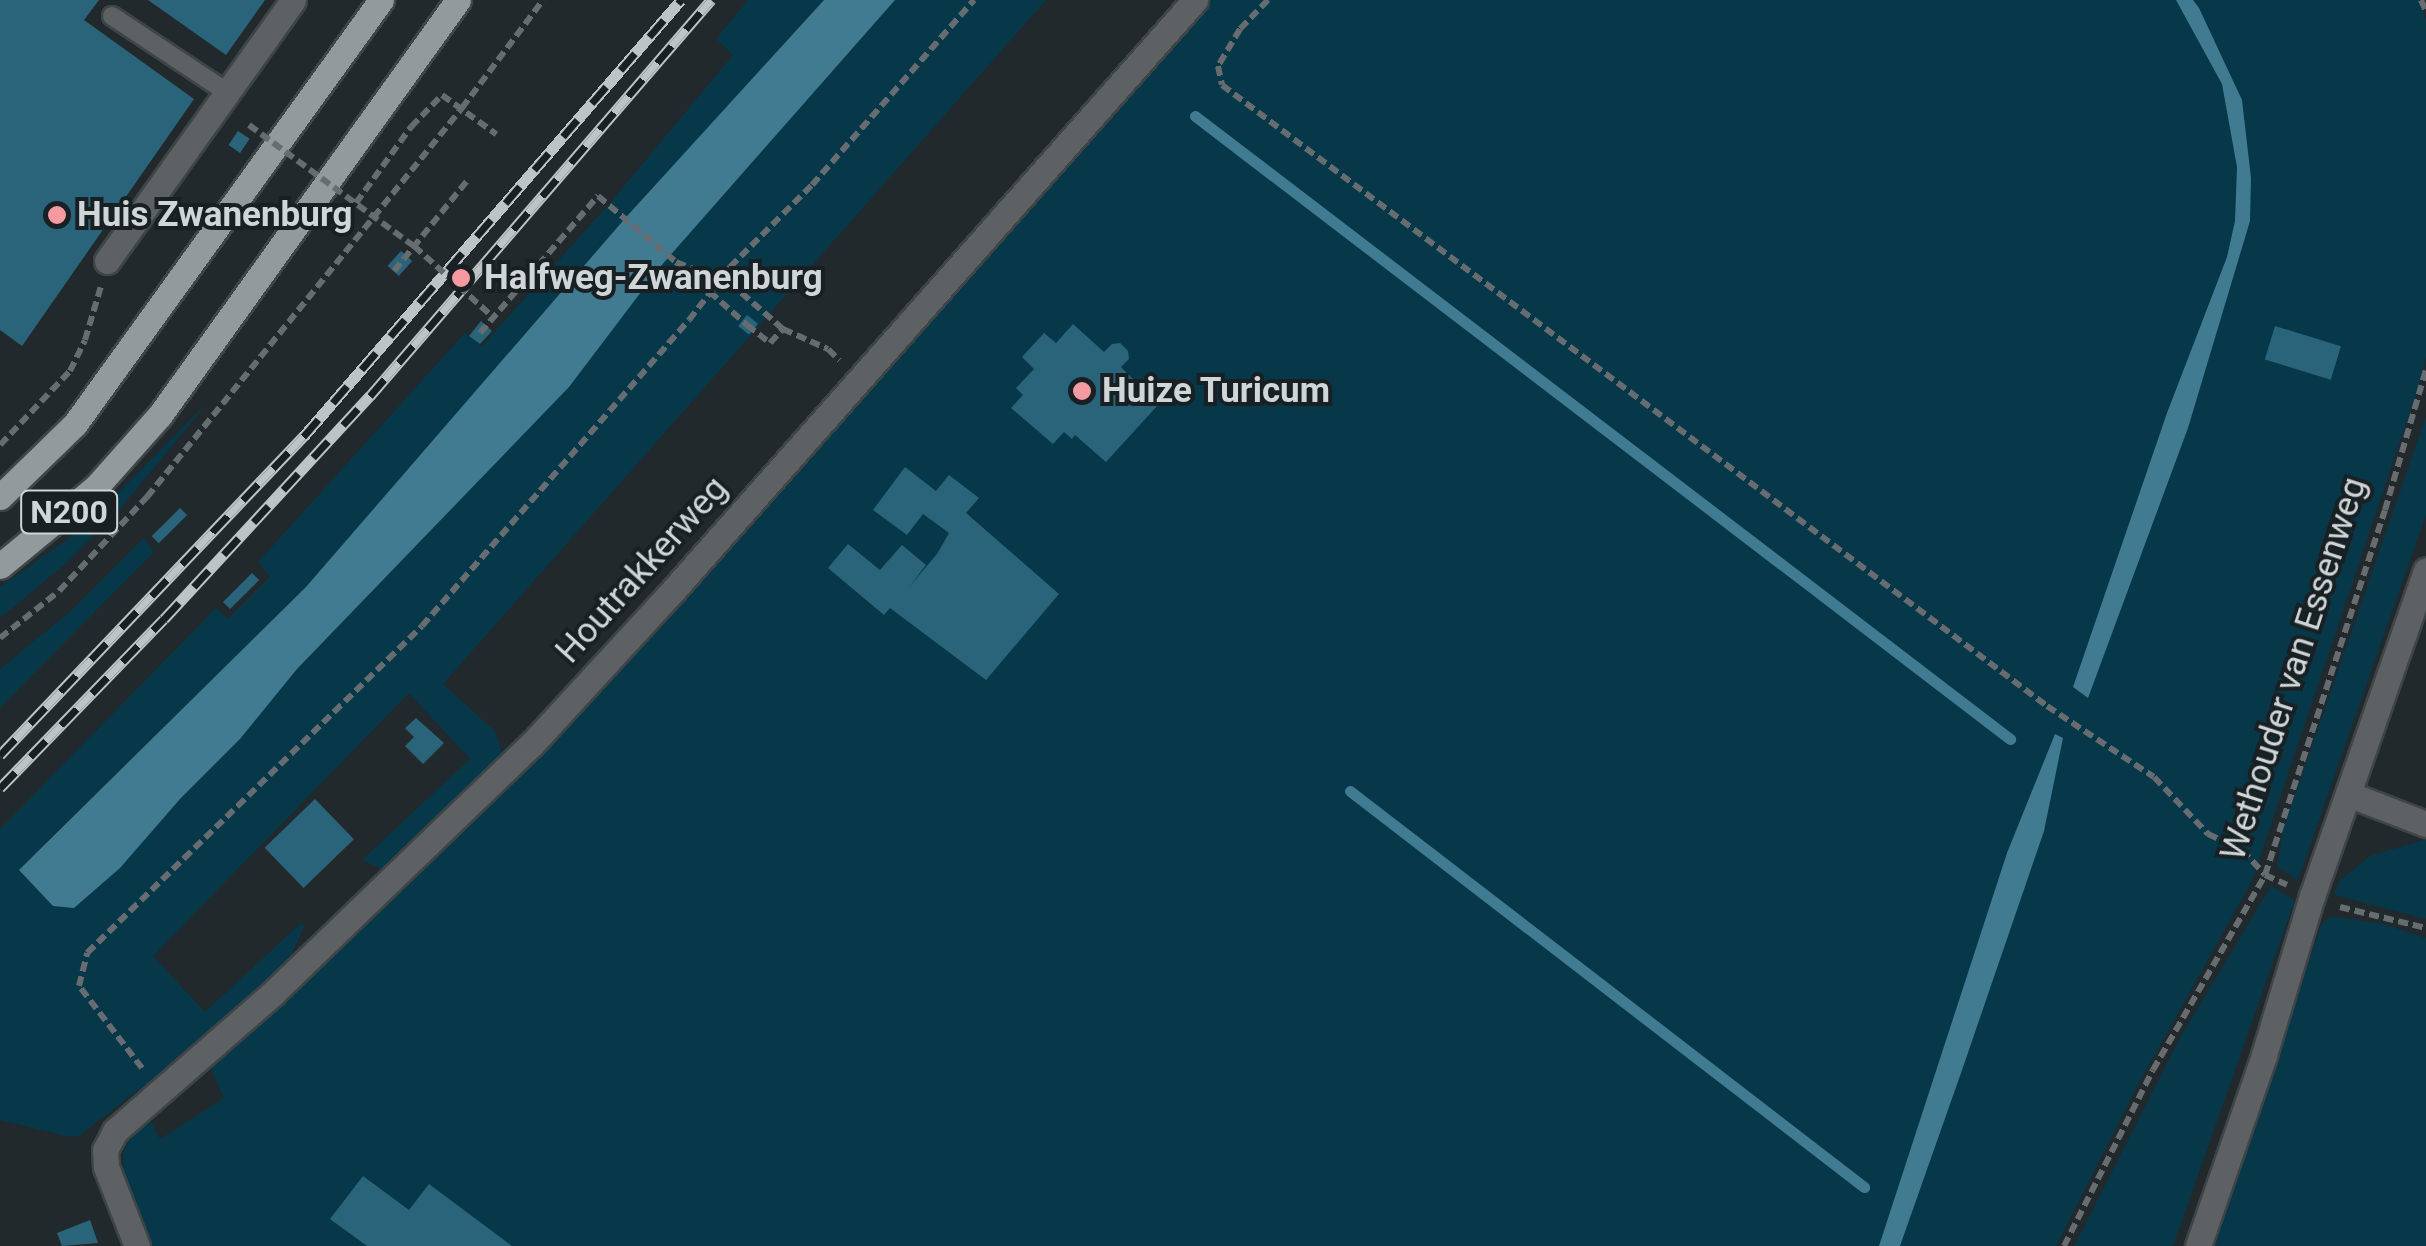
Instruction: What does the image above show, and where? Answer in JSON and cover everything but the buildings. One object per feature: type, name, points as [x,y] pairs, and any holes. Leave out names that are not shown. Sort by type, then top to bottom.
[{"type":"main road","name":"N200","points":[[0,497],[76,424],[381,0]]},
{"type":"main road","name":"N200","points":[[0,566],[84,498],[160,416],[458,0]]},
{"type":"street","points":[[107,261],[293,0]]},
{"type":"street","name":"Houtrakkerweg","points":[[137,1246],[106,1167],[105,1150],[114,1131],[273,993],[531,745],[1194,0]]},
{"type":"street","points":[[2198,1246],[2426,570]]},
{"type":"street","points":[[2348,794],[2426,824]]},
{"type":"lane","points":[[112,16],[227,92]]},
{"type":"path","points":[[0,638],[60,592],[147,497],[462,108],[543,0]]},
{"type":"path","points":[[158,1089],[79,986],[86,953],[422,626],[689,320],[730,267],[812,186],[974,0]]},
{"type":"path","points":[[1268,0],[1240,29],[1218,66],[1222,85],[1305,152],[2047,706],[2154,777],[2208,834],[2242,850],[2265,874]]},
{"type":"path","points":[[2422,0],[2426,12]]},
{"type":"path","points":[[356,203],[412,127],[442,95],[496,134]]},
{"type":"path","points":[[249,125],[414,246],[494,318]]},
{"type":"path","points":[[394,270],[468,181]]},
{"type":"path","points":[[483,330],[598,196],[770,343],[783,330]]},
{"type":"path","points":[[0,445],[70,371],[85,340],[107,261]]},
{"type":"path","points":[[676,262],[730,283],[783,330],[828,350],[859,378]]},
{"type":"path","name":"Wethouder van Essenweg","points":[[2064,1246],[2154,1070],[2265,874],[2386,510],[2426,370]]},
{"type":"shaded area","points":[[748,0],[1046,0],[443,684],[495,731],[503,754],[383,870],[362,860],[470,759],[409,693],[153,956],[205,1012],[300,924],[305,925],[285,968],[190,1050],[80,1135],[70,1137],[0,1120],[0,829],[216,608],[228,619],[270,577],[258,562],[465,333],[482,346],[609,204],[733,55],[716,39]]},
{"type":"shaded area","points":[[824,0],[895,0],[660,267],[569,387],[297,669],[240,739],[180,799],[120,868],[74,908],[53,906],[19,870],[306,587],[628,215]]},
{"type":"shaded area","points":[[1207,0],[2419,0],[2426,20],[2426,357],[2418,388],[2252,881],[2140,1081],[2056,1246],[147,1246],[124,1184],[123,1154],[133,1128],[147,1114],[160,1139],[224,1098],[208,1063],[365,922],[589,704]]},
{"type":"shaded area","points":[[2176,0],[2193,0],[2199,8],[2242,100],[2251,178],[2250,221],[2188,428],[2088,698],[2073,687],[2167,413],[2227,257],[2235,221],[2237,167],[2222,84]]},
{"type":"shaded area","points":[[209,401],[120,509],[64,565],[0,618],[0,587],[83,528]]},
{"type":"shaded area","points":[[2426,416],[2426,515],[2298,880],[2277,867],[2283,830]]},
{"type":"shaded area","points":[[144,538],[154,552],[0,708],[0,669],[72,610]]},
{"type":"shaded area","points":[[2055,734],[2063,738],[2044,831],[1961,1073],[1900,1246],[1879,1246],[2007,853]]},
{"type":"shaded area","points":[[2426,839],[2426,919],[2334,895],[2339,881],[2370,856]]},
{"type":"shaded area","points":[[2271,886],[2295,900],[2173,1246],[2074,1246],[2181,1036]]},
{"type":"shaded area","points":[[2331,916],[2383,924],[2426,938],[2426,1246],[2215,1246],[2321,925]]},
{"type":"waterway","points":[[1195,116],[2010,739]]},
{"type":"waterway","points":[[1350,791],[1864,1187]]},
{"type":"railway","points":[[0,755],[304,436],[681,0]]},
{"type":"railway","points":[[0,788],[164,619],[370,396],[711,0]]},
{"type":"place","name":"Huis Zwanenburg","points":[[57,215]]},
{"type":"place","name":"Halfweg-Zwanenburg","points":[[461,278]]},
{"type":"place","name":"Huize Turicum","points":[[1082,391]]}]
